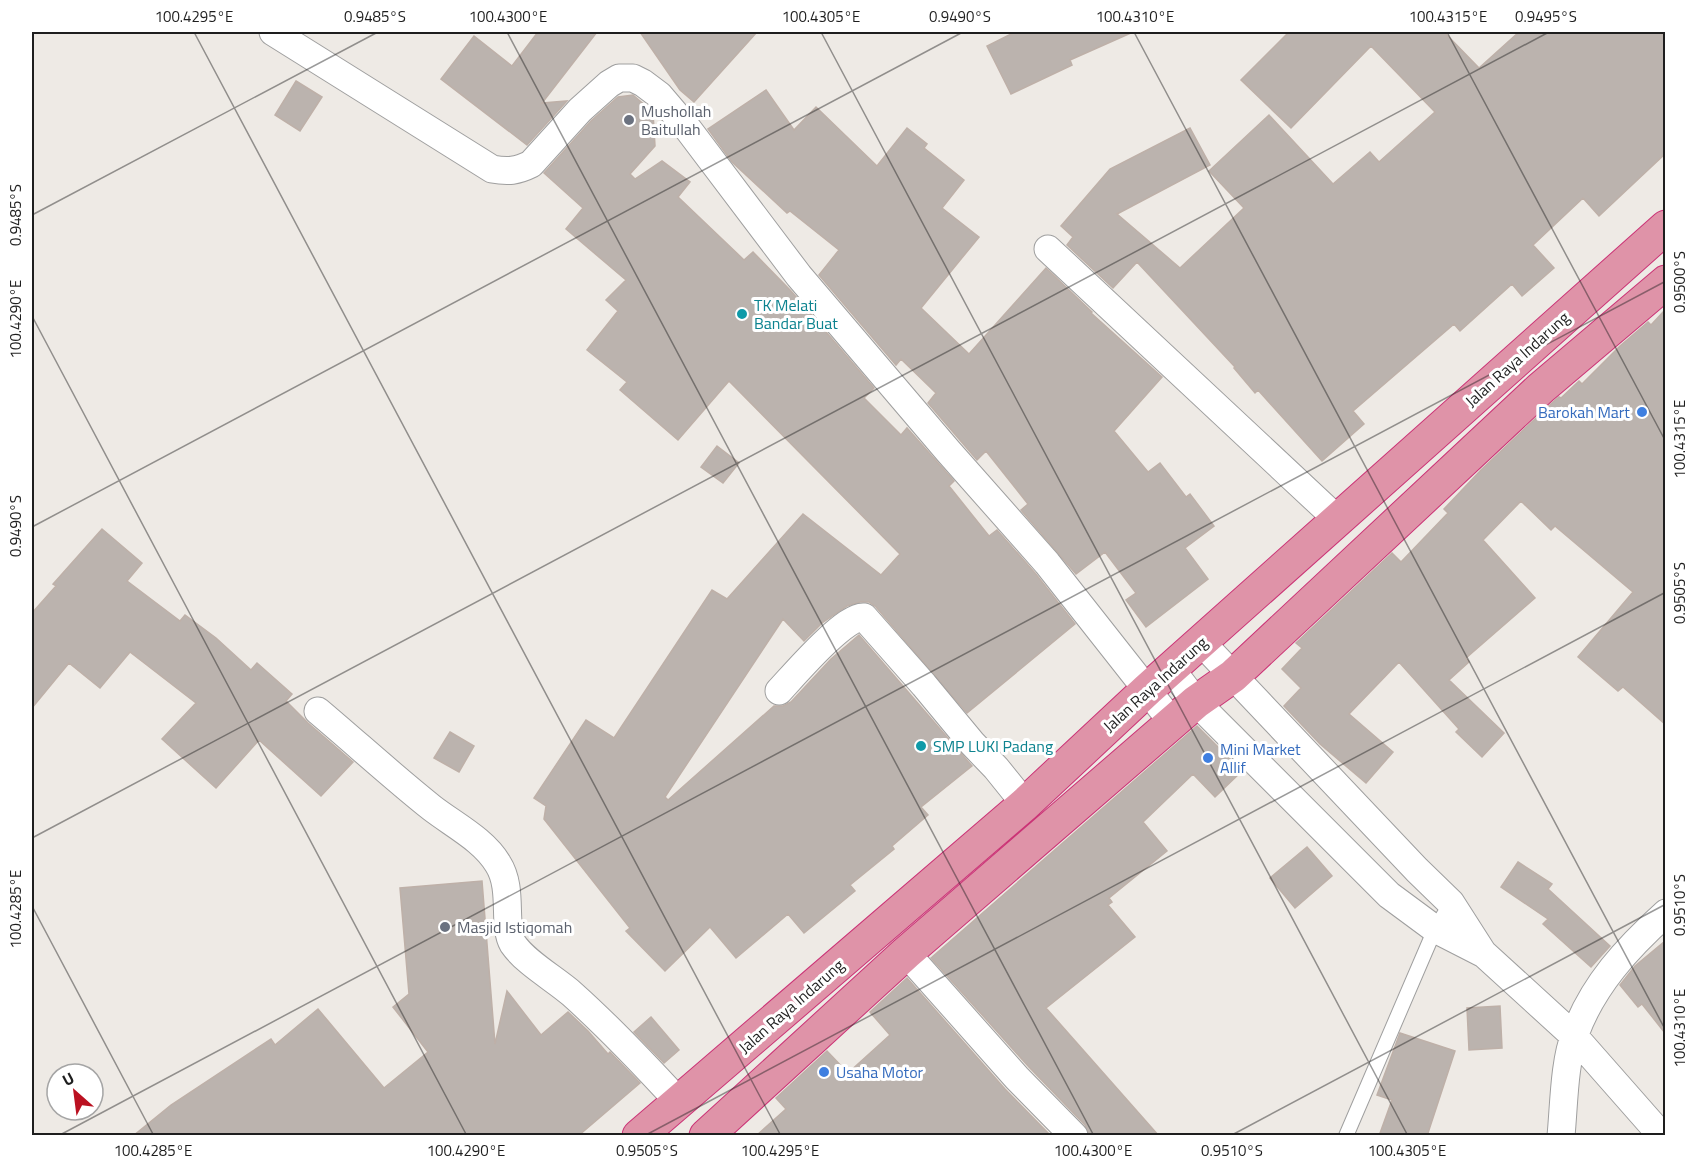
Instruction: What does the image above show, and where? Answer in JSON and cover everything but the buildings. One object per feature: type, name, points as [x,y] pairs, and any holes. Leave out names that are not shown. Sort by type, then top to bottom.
[{"type":"highway","name":"Jalan Raya Indarung","points":[[639,1136],[1024,804],[1159,679],[1665,226]]},
{"type":"highway","points":[[706,1136],[906,953],[1185,713],[1233,676],[1541,388],[1665,282]]},
{"type":"highway","points":[[719,1068],[747,1100]]},
{"type":"street","points":[[273,32],[492,169],[507,172],[521,170],[531,164],[580,111],[609,84],[620,78],[633,78],[659,95],[688,129],[799,276],[948,451],[1047,563],[1159,679],[1185,713],[1389,895],[1435,929],[1483,953]]},
{"type":"street","points":[[1048,249],[1337,519]]},
{"type":"street","points":[[779,691],[850,620],[858,617],[864,618],[917,676],[1024,804]]},
{"type":"street","points":[[1201,642],[1450,903],[1483,953],[1574,1036],[1662,1133]]},
{"type":"street","points":[[318,711],[431,808],[487,852],[498,864],[505,880],[509,931],[513,943],[524,955],[572,994],[645,1065],[678,1101]]},
{"type":"street","points":[[1561,1136],[1567,1074],[1574,1036],[1595,990],[1619,958],[1665,913]]},
{"type":"street","points":[[906,953],[1017,1078],[1074,1136]]},
{"type":"lane","points":[[1346,1136],[1435,929],[1450,903]]},
{"type":"place","name":"Mushollah Baitullah","points":[[629,120]]},
{"type":"place","name":"TK Melati Bandar Buat","points":[[742,314]]},
{"type":"place","name":"Barokah Mart","points":[[1642,412]]},
{"type":"place","name":"SMP LUKI Padang","points":[[921,746]]},
{"type":"place","name":"Mini Market Allif","points":[[1208,758]]},
{"type":"place","name":"Masjid Istiqomah","points":[[445,927]]},
{"type":"place","name":"Usaha Motor","points":[[824,1072]]}]
